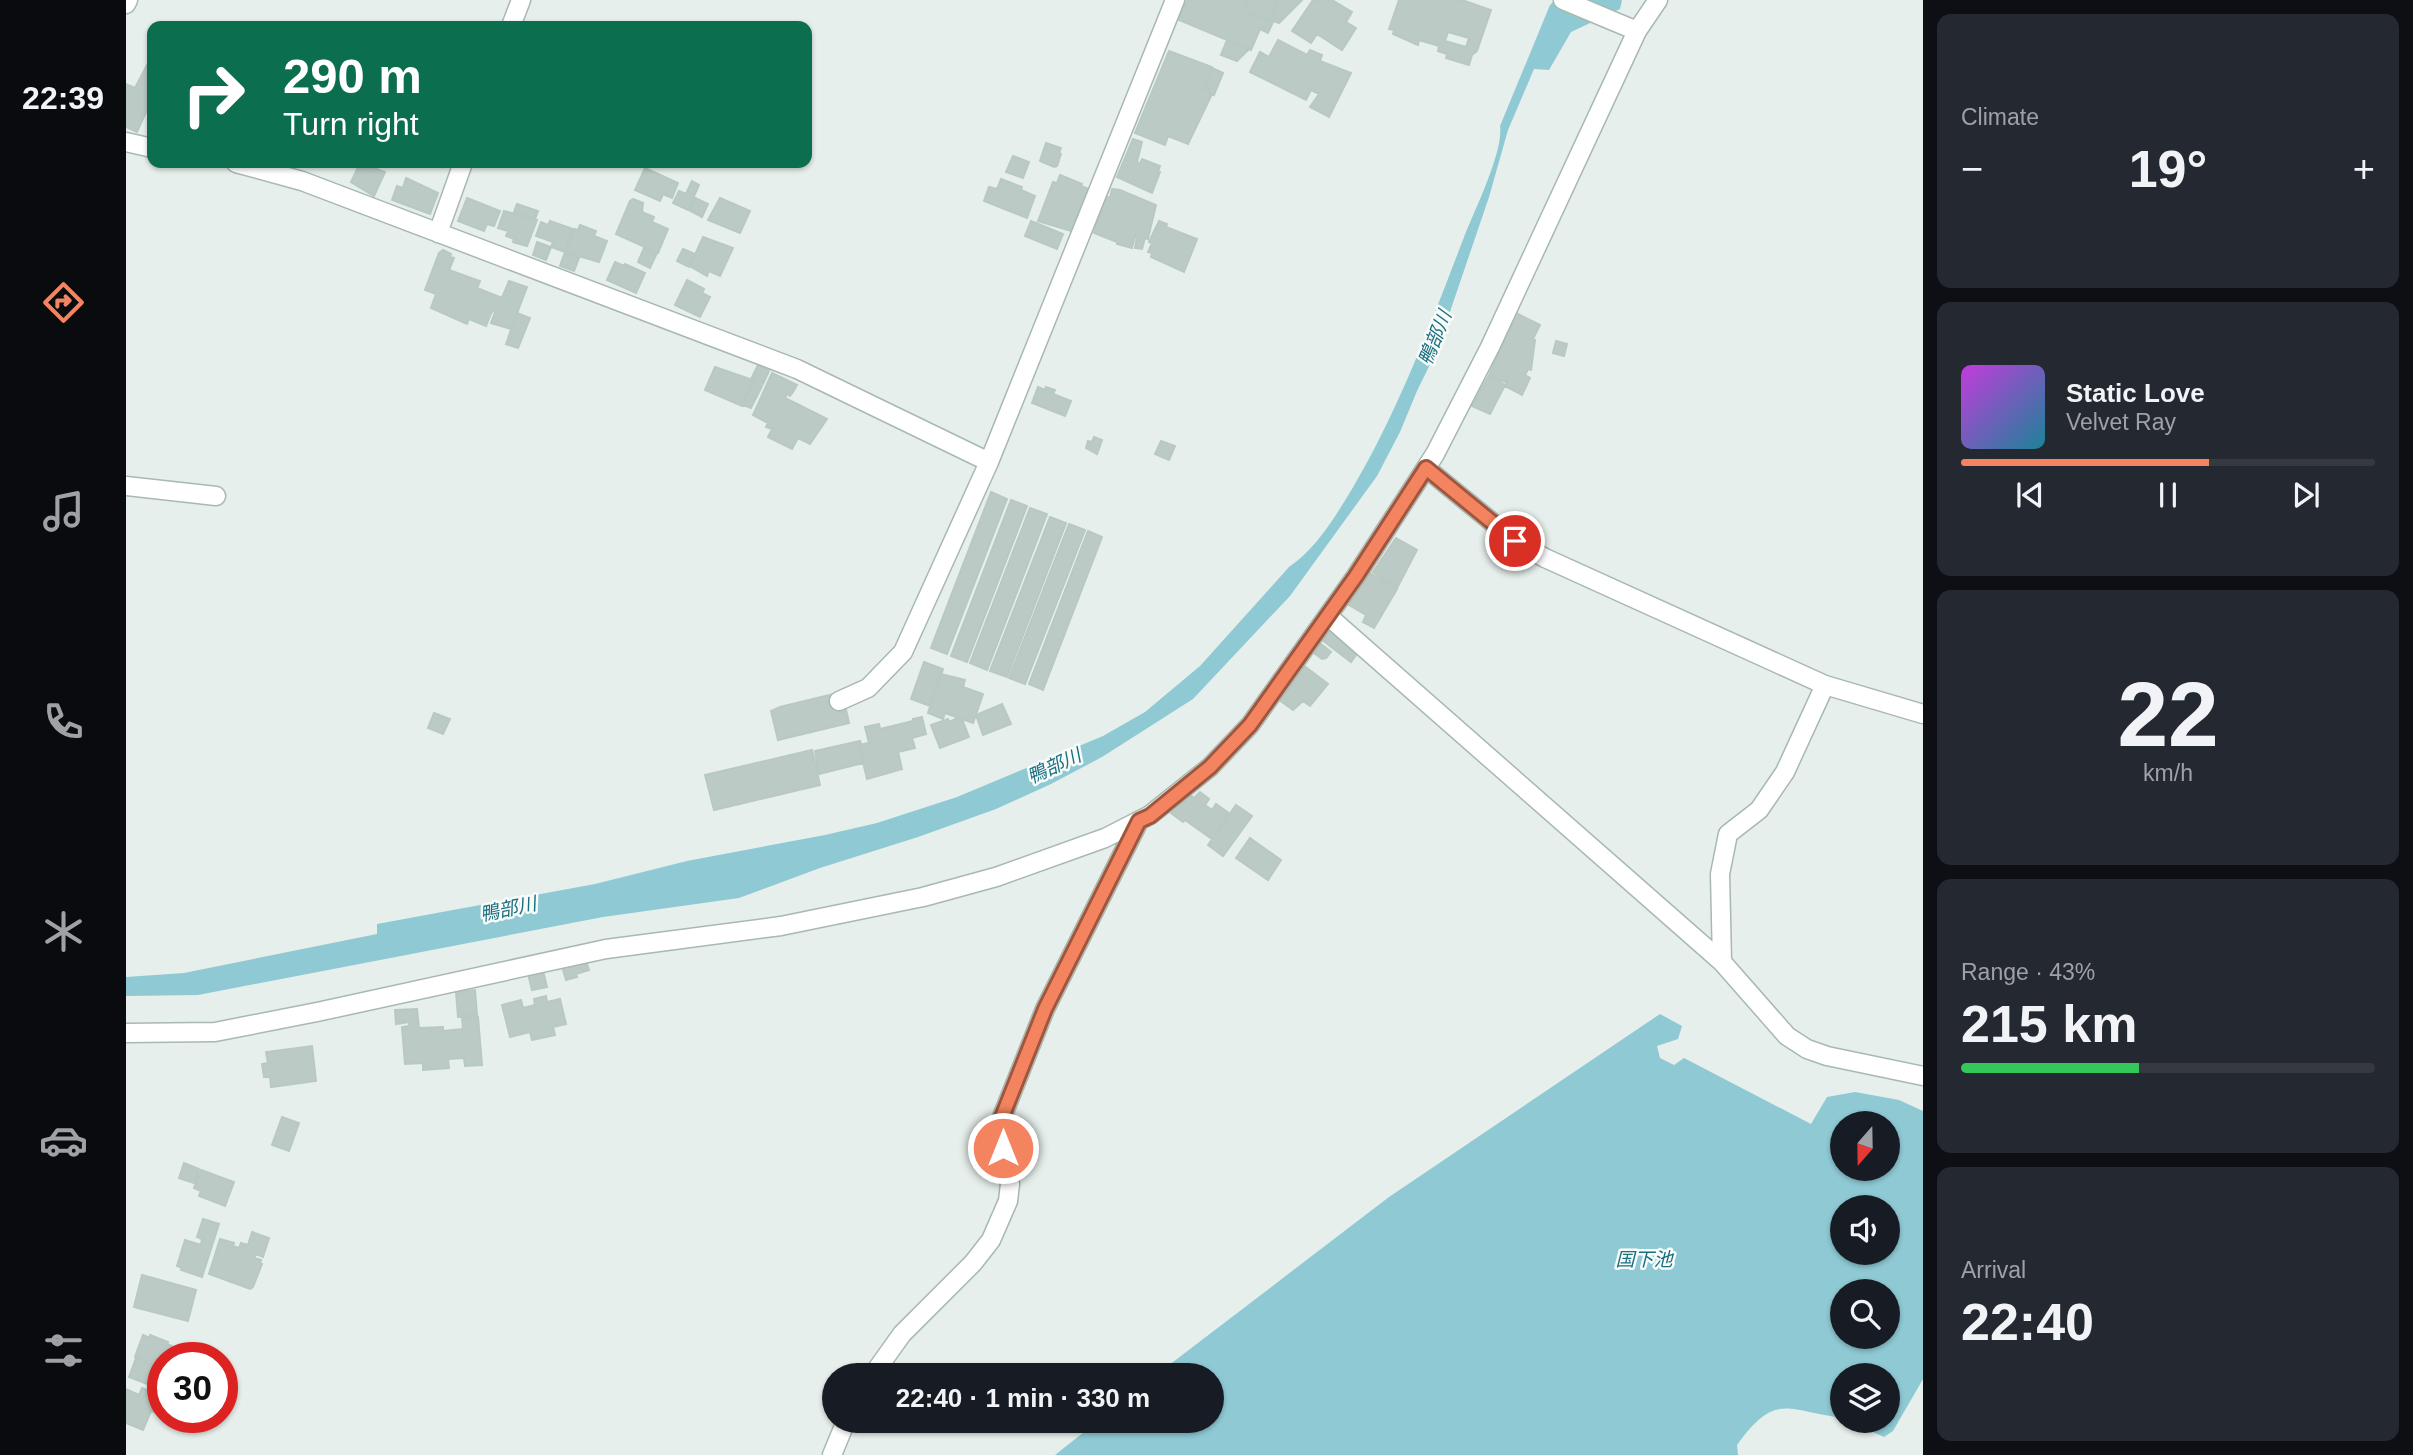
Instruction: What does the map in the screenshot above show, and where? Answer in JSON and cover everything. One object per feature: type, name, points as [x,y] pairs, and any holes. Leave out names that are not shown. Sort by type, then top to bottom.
[{"type":"street","points":[[513,21],[521,0]]},
{"type":"street","points":[[839,701],[868,688],[903,652],[989,462],[1175,0]]},
{"type":"street","points":[[1563,0],[1630,28]]},
{"type":"street","points":[[126,1032],[215,1032],[331,1010],[606,949],[781,926],[923,897],[996,877],[1105,838],[1150,816],[1210,767],[1250,725],[1328,615],[1426,468],[1490,347],[1630,28],[1658,0]]},
{"type":"street","points":[[126,142],[147,147]]},
{"type":"street","points":[[254,168],[302,181],[797,369],[989,462]]},
{"type":"street","points":[[438,233],[461,168]]},
{"type":"street","points":[[1426,468],[1515,541],[1545,558],[1825,685],[1923,713]]},
{"type":"street","points":[[126,486],[216,496]]},
{"type":"street","points":[[1328,615],[1722,962],[1787,1036],[1807,1049],[1923,1076]]},
{"type":"street","points":[[1722,962],[1720,874],[1728,834],[1759,810],[1785,772],[1825,685]]},
{"type":"street","points":[[881,1363],[902,1334],[973,1263],[991,1240],[1007,1201],[1010,1184],[999,1133],[1002,1117],[1045,1009],[1139,821]]},
{"type":"street","points":[[832,1455],[841,1433]]},
{"type":"water","name":"鴨部川","points":[[1555,0],[1622,0],[1620,9],[1571,32],[1549,70],[1534,69],[1508,130],[1489,197],[1437,350],[1377,476],[1290,596],[1193,699],[1102,757],[996,809],[739,898],[603,917],[198,995],[126,996],[126,977],[184,973],[377,934],[377,924],[595,884],[687,861],[877,823],[957,797],[1103,736],[1145,712],[1200,666],[1289,567],[1308,551],[1352,489],[1385,427],[1441,298],[1488,179],[1498,149],[1500,126],[1550,5]]},
{"type":"water","name":"国下池","points":[[1660,1014],[1682,1026],[1678,1039],[1657,1046],[1660,1058],[1674,1065],[1684,1058],[1811,1124],[1827,1097],[1855,1092],[1899,1100],[1923,1111],[1923,1379],[1900,1419],[1900,1363],[1830,1363],[1830,1416],[1795,1409],[1773,1411],[1750,1428],[1737,1445],[1738,1455],[1055,1455],[1083,1433],[1224,1433],[1224,1363],[1172,1363],[1389,1197]]},
{"type":"building","points":[[1187,0],[1244,0],[1247,1],[1244,10],[1273,22],[1268,33],[1260,29],[1251,50],[1179,20]]},
{"type":"building","points":[[1244,0],[1279,0],[1271,21],[1244,10],[1247,1]]},
{"type":"building","points":[[1279,0],[1302,0],[1279,23],[1271,20]]},
{"type":"building","points":[[1313,0],[1332,0],[1352,12],[1346,22],[1356,28],[1342,50],[1317,34],[1311,43],[1292,31]]},
{"type":"building","points":[[1399,0],[1462,0],[1491,10],[1477,51],[1472,55],[1469,65],[1446,58],[1447,54],[1438,51],[1439,46],[1419,40],[1418,45],[1393,34],[1394,30],[1389,29]],"holes":[[[1448,32],[1469,38],[1466,47],[1445,41]]]},
{"type":"building","points":[[1227,40],[1249,49],[1237,61],[1221,55]]},
{"type":"building","points":[[1278,40],[1307,55],[1310,50],[1322,55],[1320,61],[1351,73],[1329,117],[1310,107],[1319,94],[1311,90],[1306,100],[1250,72],[1260,52],[1269,57]]},
{"type":"building","points":[[1169,51],[1212,67],[1204,88],[1212,94],[1188,144],[1168,136],[1165,145],[1135,133]]},
{"type":"building","points":[[147,65],[147,110],[137,132],[126,127],[126,84],[135,88]]},
{"type":"building","points":[[1212,68],[1223,73],[1214,95],[1204,88]]},
{"type":"building","points":[[1133,139],[1142,142],[1137,162],[1140,164],[1142,159],[1160,166],[1152,193],[1117,177]]},
{"type":"building","points":[[1046,143],[1061,148],[1057,166],[1040,161]]},
{"type":"building","points":[[1013,156],[1029,162],[1023,178],[1006,172]]},
{"type":"building","points":[[358,168],[374,168],[385,172],[374,196],[351,182]]},
{"type":"building","points":[[645,168],[678,183],[672,198],[663,194],[660,201],[635,190]]},
{"type":"building","points":[[1060,175],[1091,190],[1071,231],[1038,221],[1053,182],[1057,183]]},
{"type":"building","points":[[406,178],[438,193],[430,214],[392,200],[397,186],[403,188]]},
{"type":"building","points":[[1001,179],[1022,187],[1021,190],[1035,196],[1027,218],[984,201],[989,187],[997,189]]},
{"type":"building","points":[[692,181],[699,185],[688,210],[673,203],[679,191],[686,194]]},
{"type":"building","points":[[1112,189],[1156,205],[1148,239],[1145,238],[1142,249],[1135,248],[1135,236],[1132,248],[1094,233],[1104,196],[1110,198]]},
{"type":"building","points":[[467,198],[500,211],[494,226],[487,224],[484,231],[458,221]]},
{"type":"building","points":[[695,198],[708,204],[702,217],[689,210]]},
{"type":"building","points":[[720,198],[750,211],[740,233],[708,220]]},
{"type":"building","points":[[633,199],[643,203],[642,212],[654,217],[652,222],[668,229],[658,253],[616,234]]},
{"type":"building","points":[[517,204],[538,211],[535,219],[514,212]]},
{"type":"building","points":[[504,211],[537,220],[527,246],[513,242],[514,239],[506,236],[508,231],[498,228]]},
{"type":"building","points":[[550,221],[573,229],[565,252],[551,247],[553,242],[536,236],[541,222],[548,225]]},
{"type":"building","points":[[1031,221],[1063,234],[1057,249],[1025,236]]},
{"type":"building","points":[[1159,221],[1167,224],[1166,227],[1197,239],[1184,272],[1151,257],[1152,253],[1148,252],[1152,243],[1149,242]]},
{"type":"building","points":[[580,225],[596,231],[594,236],[607,241],[599,262],[565,252],[574,229],[578,230]]},
{"type":"building","points":[[703,237],[733,248],[720,276],[709,271],[707,276],[690,266]]},
{"type":"building","points":[[537,242],[551,247],[546,260],[533,255]]},
{"type":"building","points":[[644,248],[657,253],[650,268],[638,262]]},
{"type":"building","points":[[683,249],[695,254],[689,267],[677,261]]},
{"type":"building","points":[[443,250],[454,258],[449,270],[480,281],[477,288],[502,298],[509,281],[527,287],[511,329],[491,323],[495,312],[492,311],[486,326],[469,319],[467,324],[431,308],[436,294],[425,290],[439,253]]},
{"type":"building","points":[[565,252],[579,258],[574,271],[560,266]]},
{"type":"building","points":[[615,262],[645,273],[636,293],[607,280]]},
{"type":"building","points":[[687,280],[704,289],[702,293],[710,297],[700,317],[675,305]]},
{"type":"building","points":[[517,313],[530,318],[518,348],[506,344]]},
{"type":"building","points":[[1516,313],[1540,325],[1533,339],[1531,370],[1528,369],[1525,375],[1530,378],[1522,395],[1505,386],[1510,376],[1508,375],[1505,382],[1489,375],[1510,327],[1507,326],[1510,318],[1513,319]]},
{"type":"building","points":[[1556,341],[1567,344],[1564,356],[1553,353]]},
{"type":"building","points":[[758,365],[769,371],[763,384],[751,379]]},
{"type":"building","points":[[715,367],[753,380],[742,406],[705,390]]},
{"type":"building","points":[[772,373],[797,385],[790,396],[787,394],[785,398],[827,419],[810,444],[798,438],[792,449],[768,437],[772,429],[766,427],[768,423],[753,415]]},
{"type":"building","points":[[1489,375],[1505,385],[1490,414],[1472,406]]},
{"type":"building","points":[[753,382],[762,386],[751,408],[743,405]]},
{"type":"building","points":[[1038,387],[1055,390],[1053,394],[1071,401],[1065,416],[1032,403]]},
{"type":"building","points":[[1094,437],[1102,440],[1097,454],[1086,448],[1088,441],[1092,442]]},
{"type":"building","points":[[1161,441],[1175,446],[1169,460],[1155,454]]},
{"type":"building","points":[[991,492],[1007,499],[947,654],[931,648]]},
{"type":"building","points":[[1011,500],[1027,506],[967,662],[951,656]]},
{"type":"building","points":[[1030,508],[1047,514],[987,670],[970,663]]},
{"type":"building","points":[[1050,517],[1066,523],[1007,677],[990,671]]},
{"type":"building","points":[[1069,524],[1085,530],[1025,684],[1009,678]]},
{"type":"building","points":[[1088,531],[1102,537],[1043,690],[1029,684]]},
{"type":"building","points":[[1396,538],[1417,550],[1397,588],[1373,572]]},
{"type":"building","points":[[1370,573],[1397,589],[1374,628],[1363,622],[1366,615],[1349,605],[1349,601]]},
{"type":"building","points":[[1331,626],[1361,648],[1351,662],[1321,639]]},
{"type":"building","points":[[1321,644],[1331,652],[1322,659],[1314,653]]},
{"type":"building","points":[[924,662],[943,669],[930,706],[911,699]]},
{"type":"building","points":[[1303,665],[1328,684],[1310,706],[1303,701],[1293,710],[1278,699]]},
{"type":"building","points":[[941,674],[965,680],[963,687],[983,694],[973,723],[945,713],[943,719],[928,713]]},
{"type":"building","points":[[842,692],[849,723],[778,740],[771,711]]},
{"type":"building","points":[[1002,704],[1011,724],[983,735],[976,715]]},
{"type":"building","points":[[434,713],[450,719],[443,734],[428,728]]},
{"type":"building","points":[[922,717],[926,734],[912,738],[915,748],[898,752],[902,769],[867,779],[859,745],[869,743],[865,727],[879,724],[880,729]]},
{"type":"building","points":[[962,719],[969,737],[940,748],[931,725]]},
{"type":"building","points":[[860,741],[863,763],[819,774],[815,751]]},
{"type":"building","points":[[812,750],[820,785],[714,810],[705,775]]},
{"type":"building","points":[[1186,792],[1194,798],[1200,792],[1209,799],[1205,805],[1212,810],[1216,804],[1230,814],[1212,839],[1171,813]]},
{"type":"building","points":[[1236,805],[1252,816],[1223,856],[1208,845]]},
{"type":"building","points":[[1250,838],[1281,860],[1268,880],[1236,858]]},
{"type":"building","points":[[585,958],[589,970],[566,980],[562,966]]},
{"type":"building","points":[[543,971],[547,987],[532,990],[528,974]]},
{"type":"building","points":[[475,990],[477,1015],[458,1017],[456,992]]},
{"type":"building","points":[[546,996],[547,1002],[560,999],[566,1024],[553,1027],[555,1035],[532,1040],[530,1032],[510,1037],[502,1005],[521,1000],[523,1008],[535,1005],[534,999]]},
{"type":"building","points":[[417,1009],[419,1028],[443,1027],[443,1031],[463,1029],[462,1018],[478,1017],[482,1065],[465,1066],[464,1058],[448,1059],[449,1068],[423,1070],[423,1063],[405,1064],[402,1027],[409,1026],[409,1022],[396,1024],[395,1010]]},
{"type":"building","points":[[312,1046],[316,1081],[271,1087],[270,1077],[264,1077],[262,1064],[268,1063],[266,1052]]},
{"type":"building","points":[[282,1117],[299,1123],[289,1151],[272,1145]]},
{"type":"building","points":[[184,1163],[199,1169],[194,1183],[179,1178]]},
{"type":"building","points":[[201,1170],[234,1182],[225,1206],[199,1196],[201,1191],[194,1188]]},
{"type":"building","points":[[203,1219],[219,1224],[202,1277],[177,1266],[185,1240],[201,1245],[202,1239],[197,1237]]},
{"type":"building","points":[[252,1232],[269,1238],[263,1257],[256,1254],[254,1258],[261,1260],[262,1264],[253,1287],[250,1289],[209,1274],[220,1239],[234,1243],[233,1246],[239,1248],[241,1243],[248,1245]]},
{"type":"building","points":[[142,1275],[196,1290],[188,1321],[134,1307]]},
{"type":"building","points":[[143,1335],[168,1342],[147,1342],[147,1362],[135,1357]]},
{"type":"building","points":[[136,1358],[147,1362],[147,1384],[129,1377]]},
{"type":"building","points":[[142,1388],[147,1390],[147,1420],[143,1430],[126,1423],[126,1389],[139,1395]]},
{"type":"route","points":[[1003,1148],[999,1133],[1002,1117],[1045,1009],[1139,821],[1150,816],[1210,767],[1250,725],[1356,576],[1426,468],[1515,541]]}]
